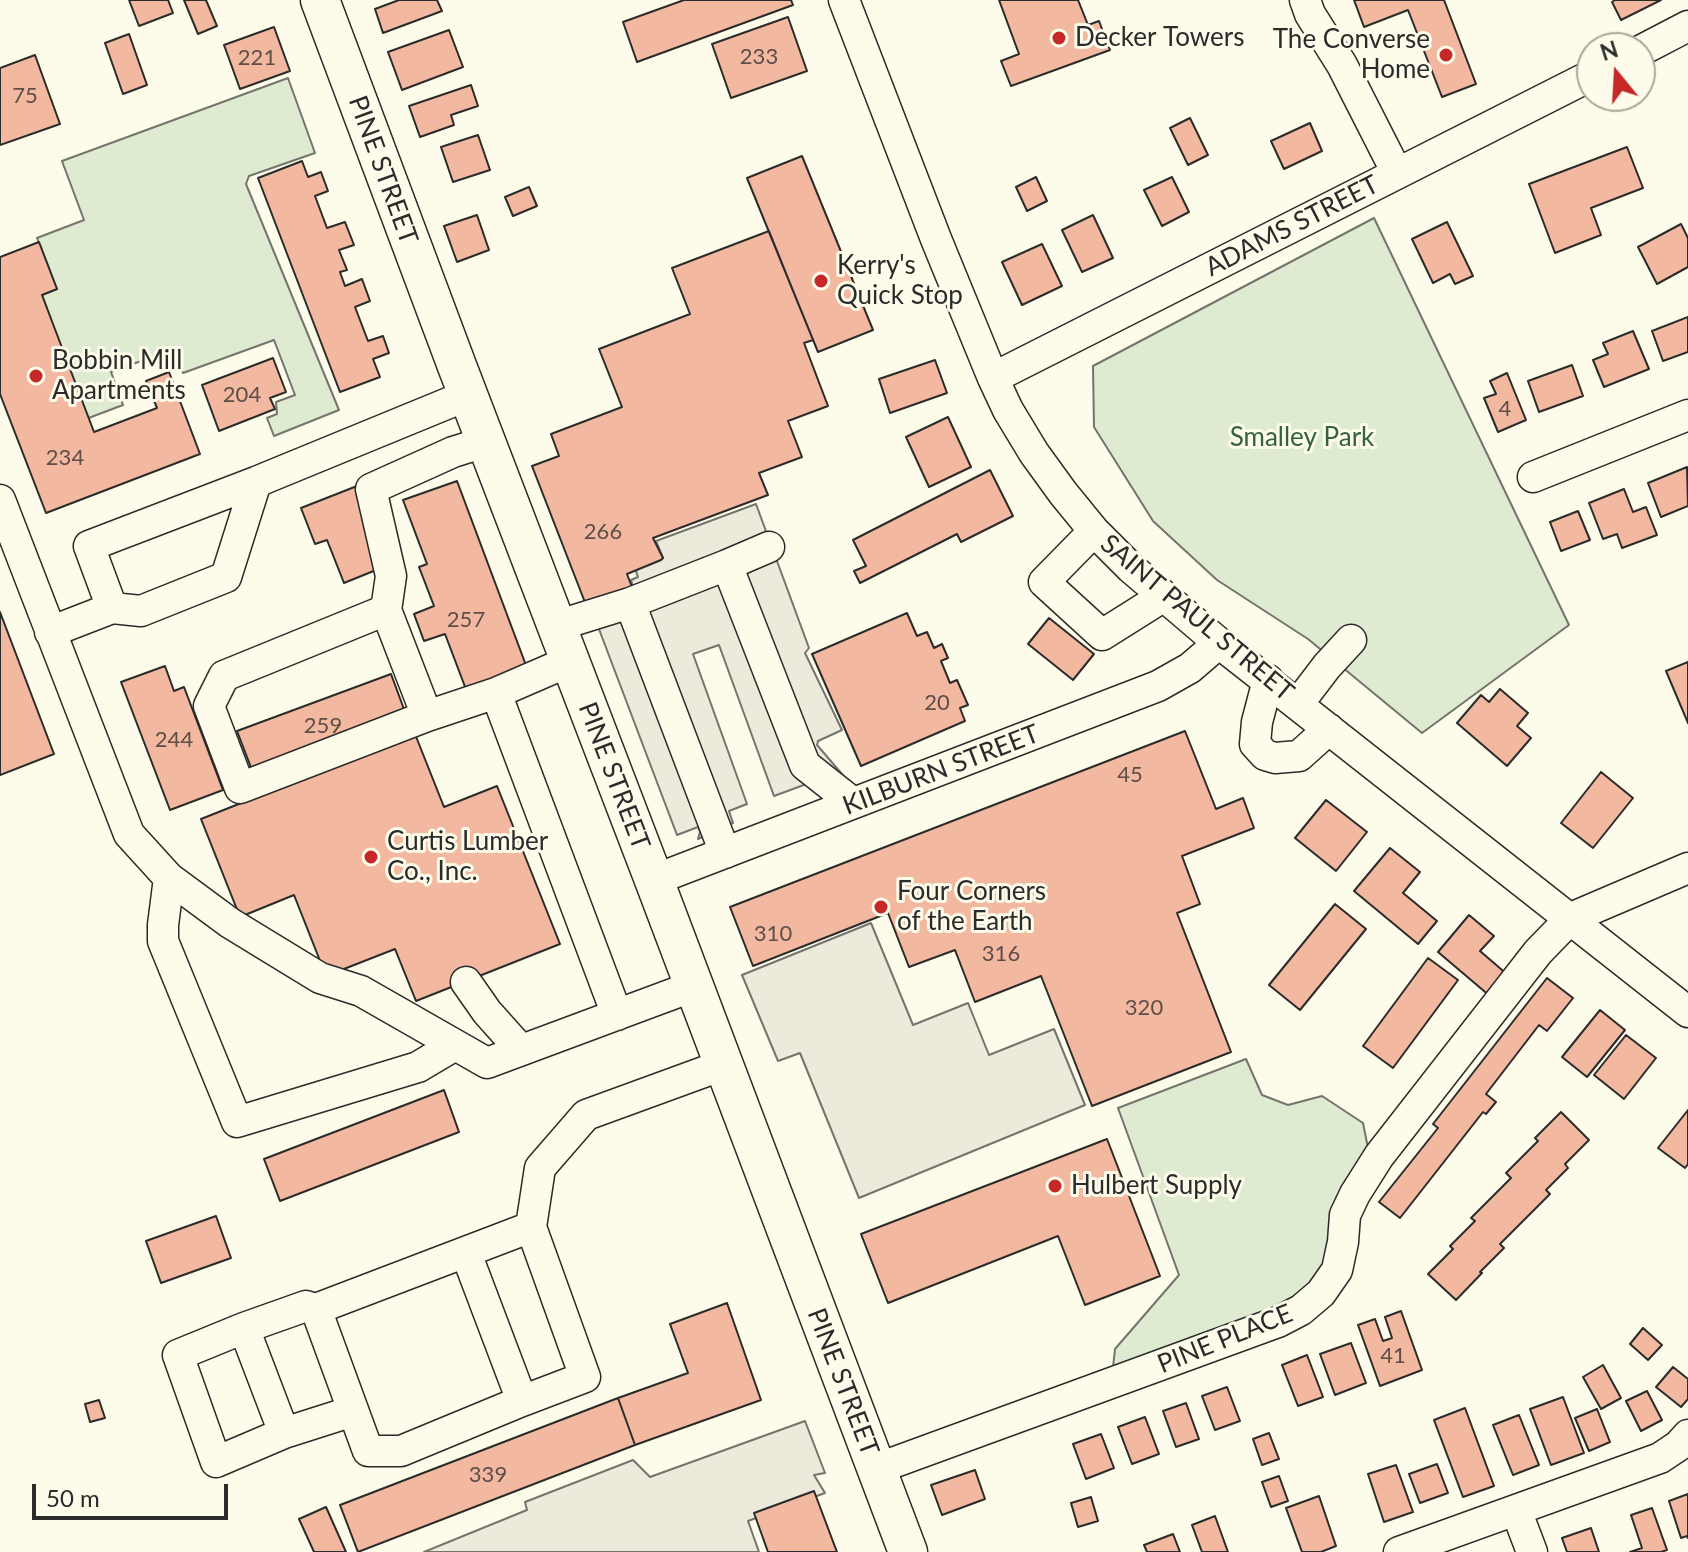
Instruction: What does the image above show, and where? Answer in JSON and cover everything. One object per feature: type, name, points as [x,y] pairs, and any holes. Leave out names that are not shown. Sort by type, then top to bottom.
[{"type":"main road","name":"PINE STREET","points":[[320,0],[908,1552]]},
{"type":"street","name":"SAINT PAUL STREET","points":[[844,0],[936,239],[1008,410],[1034,453],[1094,531],[1131,568],[1219,643],[1688,1012]]},
{"type":"street","points":[[1305,0],[1397,173]]},
{"type":"street","points":[[1656,43],[1688,26]]},
{"type":"street","name":"ADAMS STREET","points":[[993,378],[1576,83]]},
{"type":"street","points":[[112,608],[89,546],[468,395]]},
{"type":"street","points":[[1533,477],[1688,415]]},
{"type":"street","points":[[427,716],[386,610],[391,576],[371,489],[453,452],[485,442]]},
{"type":"street","points":[[50,632],[112,608],[141,611],[226,577],[256,482]]},
{"type":"street","points":[[0,500],[129,834],[169,878],[230,923],[320,978],[361,991],[487,1063],[694,986]]},
{"type":"street","points":[[1094,531],[1044,582],[1102,635],[1164,596]]},
{"type":"street","points":[[556,626],[630,603],[769,547]]},
{"type":"street","points":[[727,565],[805,765],[853,803]]},
{"type":"street","points":[[630,603],[725,853]]},
{"type":"street","points":[[386,610],[224,676],[209,706],[240,788],[427,716],[496,693],[570,661]]},
{"type":"street","points":[[1298,704],[1351,640]]},
{"type":"street","name":"KILBURN STREET","points":[[654,880],[1158,686],[1190,668],[1219,643]]},
{"type":"street","points":[[1268,680],[1257,722],[1255,744],[1265,755],[1275,758],[1299,756],[1329,729]]},
{"type":"street","points":[[496,693],[617,1015]]},
{"type":"street","points":[[1571,918],[1688,868]]},
{"type":"street","points":[[169,878],[163,941],[237,1122],[418,1067],[455,1045]]},
{"type":"street","name":"PINE PLACE","points":[[876,1469],[1278,1322],[1301,1310],[1321,1293],[1337,1270],[1345,1215],[1379,1156],[1538,952],[1571,918]]},
{"type":"street","points":[[466,982],[487,1012],[521,1050]]},
{"type":"street","points":[[316,1309],[368,1451],[401,1451],[585,1377],[531,1227],[540,1168],[586,1115],[723,1065]]},
{"type":"street","points":[[353,1411],[284,1433],[216,1462],[178,1355],[306,1306],[316,1309],[531,1227]]},
{"type":"street","points":[[466,1253],[522,1401]]},
{"type":"street","points":[[244,1328],[284,1433]]},
{"type":"street","points":[[1399,1552],[1660,1458],[1688,1435]]},
{"type":"street","points":[[1516,1510],[1532,1552]]},
{"type":"green space","points":[[288,78],[315,153],[249,176],[246,184],[339,410],[274,436],[267,418],[277,414],[276,402],[295,395],[274,340],[183,373],[174,349],[111,372],[123,405],[86,419],[42,295],[57,289],[37,238],[84,220],[62,161]]},
{"type":"green space","name":"Smalley Park","points":[[1374,218],[1569,625],[1422,733],[1308,639],[1217,580],[1153,521],[1094,427],[1093,366]]},
{"type":"green space","points":[[1246,1059],[1262,1095],[1288,1105],[1322,1096],[1363,1123],[1368,1148],[1336,1198],[1331,1244],[1314,1289],[1277,1312],[1113,1367],[1115,1349],[1179,1275],[1118,1108]]},
{"type":"shaded area","points":[[756,504],[809,648],[805,653],[842,730],[818,741],[817,745],[848,781],[820,779],[774,796],[719,645],[693,654],[747,804],[729,811],[733,823],[698,839],[698,827],[677,835],[594,616],[633,587],[631,580],[638,577],[635,568],[663,558],[656,541]]},
{"type":"shaded area","points":[[871,923],[913,1025],[968,1003],[989,1055],[1054,1029],[1085,1105],[859,1198],[800,1053],[778,1061],[742,975]]},
{"type":"shaded area","points":[[805,1421],[825,1473],[814,1475],[825,1493],[748,1521],[759,1552],[424,1552],[527,1510],[525,1502],[633,1460],[650,1477]]},
{"type":"building","points":[[129,0],[168,0],[173,13],[139,26]]},
{"type":"building","points":[[184,0],[206,0],[217,26],[198,34]]},
{"type":"building","points":[[399,0],[437,0],[442,11],[383,33],[375,9]]},
{"type":"building","points":[[684,0],[791,0],[793,5],[637,62],[623,22]]},
{"type":"building","name":"Decker Towers","points":[[999,0],[1078,0],[1088,25],[1099,21],[1110,50],[1011,86],[1001,61],[1019,54]]},
{"type":"building","name":"The Converse Home","points":[[1354,0],[1444,0],[1476,84],[1442,97],[1408,10],[1364,27]]},
{"type":"building","points":[[1661,0],[1621,20],[1612,2]]},
{"type":"building","points":[[788,17],[807,71],[731,98],[712,44]]},
{"type":"building","points":[[274,27],[290,71],[240,89],[224,45]]},
{"type":"building","points":[[449,30],[463,67],[402,90],[388,52]]},
{"type":"building","points":[[129,34],[147,85],[123,94],[105,43]]},
{"type":"building","points":[[35,55],[60,124],[0,145],[0,68]]},
{"type":"building","points":[[471,85],[478,106],[451,115],[454,125],[420,137],[409,106]]},
{"type":"building","points":[[1190,118],[1208,155],[1188,165],[1170,128]]},
{"type":"building","points":[[1310,123],[1322,151],[1284,169],[1271,141]]},
{"type":"building","points":[[478,135],[490,170],[453,182],[441,147]]},
{"type":"building","points":[[1627,147],[1643,188],[1591,208],[1601,235],[1555,253],[1529,184]]},
{"type":"building","name":"Kerry's Quick Stop","points":[[802,156],[873,330],[818,352],[747,178]]},
{"type":"building","points":[[302,161],[308,177],[321,172],[328,191],[315,196],[327,228],[345,222],[354,245],[339,250],[347,270],[340,272],[345,286],[362,279],[370,301],[355,307],[368,341],[383,336],[389,353],[373,359],[380,377],[340,392],[258,178]]},
{"type":"building","points":[[1036,177],[1047,201],[1027,211],[1016,187]]},
{"type":"building","points":[[1172,177],[1189,212],[1162,226],[1144,190]]},
{"type":"building","points":[[529,187],[537,206],[513,216],[505,197]]},
{"type":"building","points":[[477,215],[489,250],[457,262],[444,226]]},
{"type":"building","points":[[1093,215],[1113,258],[1082,272],[1062,230]]},
{"type":"building","points":[[1447,222],[1473,276],[1455,284],[1450,274],[1433,283],[1412,239]]},
{"type":"building","points":[[1681,224],[1688,238],[1688,267],[1657,284],[1638,247]]},
{"type":"building","points":[[769,231],[813,340],[804,343],[828,406],[788,421],[802,457],[759,473],[768,495],[653,538],[663,558],[661,560],[627,574],[632,587],[586,605],[532,466],[559,456],[551,434],[622,407],[599,349],[690,314],[672,268]]},
{"type":"building","name":"Bobbin Mill Apartments","points":[[39,242],[57,289],[42,295],[94,432],[157,408],[146,381],[169,372],[200,454],[46,513],[0,394],[0,257]]},
{"type":"building","points":[[1042,244],[1062,286],[1022,305],[1002,262]]},
{"type":"building","points":[[1688,317],[1688,352],[1663,361],[1652,331]]},
{"type":"building","points":[[1633,331],[1649,369],[1604,387],[1593,360],[1608,354],[1603,343]]},
{"type":"building","name":"Bobbin Mill Apartments","points":[[273,358],[286,392],[270,398],[275,409],[219,431],[202,385]]},
{"type":"building","points":[[935,360],[947,393],[890,413],[879,379]]},
{"type":"building","points":[[1572,365],[1583,396],[1539,412],[1528,381]]},
{"type":"building","points":[[1507,373],[1526,420],[1498,432],[1484,398],[1496,394],[1490,381]]},
{"type":"building","points":[[948,417],[971,467],[929,487],[906,437]]},
{"type":"building","points":[[1687,467],[1688,506],[1661,517],[1648,483]]},
{"type":"building","points":[[990,470],[1013,516],[961,542],[957,534],[860,583],[854,571],[866,566],[853,540]]},
{"type":"building","points":[[457,481],[527,668],[467,692],[445,634],[424,641],[414,614],[434,606],[419,567],[427,564],[403,500]]},
{"type":"building","points":[[357,486],[372,523],[364,526],[381,568],[344,583],[327,540],[315,544],[301,508]]},
{"type":"building","points":[[1624,489],[1633,512],[1646,507],[1657,535],[1622,548],[1617,534],[1603,539],[1589,503]]},
{"type":"building","points":[[1578,511],[1590,540],[1561,551],[1550,522]]},
{"type":"building","points":[[0,612],[54,754],[0,775]]},
{"type":"building","points":[[907,613],[917,636],[927,632],[934,648],[942,644],[948,658],[941,661],[950,683],[957,680],[968,705],[960,708],[965,721],[861,766],[812,654]]},
{"type":"building","points":[[1049,618],[1094,654],[1073,680],[1028,644]]},
{"type":"building","points":[[1688,662],[1688,723],[1666,671]]},
{"type":"building","points":[[165,666],[174,691],[184,687],[223,790],[170,810],[121,682]]},
{"type":"building","points":[[391,674],[408,720],[255,778],[237,731]]},
{"type":"building","points":[[1500,689],[1528,713],[1517,726],[1531,738],[1507,766],[1457,723],[1481,695],[1489,702]]},
{"type":"building","points":[[1185,731],[1216,809],[1243,798],[1254,828],[1182,856],[1200,904],[1177,913],[1231,1052],[1092,1106],[1041,976],[975,1002],[955,950],[909,967],[888,913],[753,966],[730,907]]},
{"type":"building","name":"Curtis Lumber Co., Inc.","points":[[415,734],[444,807],[497,786],[560,944],[416,1001],[395,949],[326,976],[294,895],[240,917],[201,819]]},
{"type":"building","points":[[1601,772],[1633,798],[1593,848],[1561,823]]},
{"type":"building","points":[[1326,800],[1367,832],[1336,871],[1295,838]]},
{"type":"building","points":[[1390,848],[1420,872],[1403,893],[1437,921],[1418,944],[1354,891]]},
{"type":"building","points":[[1335,904],[1366,929],[1300,1010],[1269,985]]},
{"type":"building","points":[[1469,915],[1494,936],[1480,951],[1509,976],[1491,997],[1438,952]]},
{"type":"building","points":[[1428,958],[1458,980],[1393,1068],[1363,1046]]},
{"type":"building","points":[[1547,978],[1573,998],[1547,1031],[1539,1025],[1486,1094],[1496,1102],[1486,1114],[1483,1112],[1400,1218],[1379,1202],[1438,1128],[1433,1124]]},
{"type":"building","points":[[1600,1010],[1625,1030],[1587,1077],[1562,1057]]},
{"type":"building","points":[[1626,1035],[1656,1058],[1624,1099],[1594,1075]]},
{"type":"building","points":[[444,1090],[459,1132],[280,1201],[264,1159]]},
{"type":"building","points":[[1688,1110],[1688,1164],[1685,1168],[1658,1148]]},
{"type":"building","points":[[1561,1112],[1589,1140],[1565,1164],[1568,1168],[1546,1190],[1550,1194],[1500,1244],[1504,1248],[1456,1300],[1428,1274],[1475,1221],[1471,1218],[1511,1178],[1506,1173]]},
{"type":"building","name":"Hulbert Supply","points":[[1107,1139],[1160,1276],[1085,1305],[1058,1236],[888,1303],[861,1234]]},
{"type":"building","points":[[216,1216],[231,1258],[161,1283],[146,1241]]},
{"type":"building","points":[[727,1303],[761,1400],[635,1445],[618,1398],[688,1373],[670,1324]]},
{"type":"building","points":[[1401,1311],[1422,1370],[1380,1386],[1358,1325],[1375,1319],[1383,1341],[1392,1338],[1385,1317]]},
{"type":"building","points":[[1643,1328],[1662,1345],[1648,1360],[1630,1344]]},
{"type":"building","points":[[1351,1343],[1366,1383],[1335,1395],[1320,1354]]},
{"type":"building","points":[[1307,1355],[1323,1397],[1298,1406],[1282,1365]]},
{"type":"building","points":[[1603,1365],[1621,1398],[1601,1409],[1583,1377]]},
{"type":"building","points":[[1673,1367],[1688,1379],[1688,1399],[1681,1407],[1656,1387]]},
{"type":"building","points":[[1227,1387],[1240,1421],[1215,1430],[1202,1396]]},
{"type":"building","points":[[1647,1391],[1662,1420],[1641,1431],[1626,1401]]},
{"type":"building","points":[[1563,1397],[1584,1453],[1551,1465],[1530,1409]]},
{"type":"building","points":[[618,1398],[635,1445],[358,1552],[340,1505]]},
{"type":"building","points":[[99,1400],[105,1418],[90,1422],[85,1404]]},
{"type":"building","points":[[1186,1403],[1199,1439],[1176,1447],[1163,1411]]},
{"type":"building","points":[[1465,1408],[1494,1486],[1463,1497],[1434,1420]]},
{"type":"building","points":[[1597,1409],[1610,1442],[1589,1451],[1575,1418]]},
{"type":"building","points":[[1519,1415],[1539,1465],[1513,1475],[1493,1425]]},
{"type":"building","points":[[1145,1417],[1159,1454],[1132,1464],[1118,1427]]},
{"type":"building","points":[[1269,1433],[1279,1459],[1262,1465],[1253,1439]]},
{"type":"building","points":[[1101,1434],[1114,1468],[1086,1479],[1073,1444]]},
{"type":"building","points":[[1437,1464],[1448,1493],[1420,1503],[1409,1474]]},
{"type":"building","points":[[1396,1465],[1413,1512],[1384,1522],[1368,1474]]},
{"type":"building","points":[[975,1470],[985,1499],[942,1515],[931,1485]]},
{"type":"building","points":[[1279,1476],[1288,1501],[1271,1507],[1262,1482]]},
{"type":"building","points":[[814,1491],[837,1552],[768,1552],[754,1513]]},
{"type":"building","points":[[1688,1494],[1688,1538],[1681,1538],[1669,1501]]},
{"type":"building","points":[[1319,1496],[1336,1546],[1321,1552],[1302,1552],[1286,1508]]},
{"type":"building","points":[[1091,1497],[1098,1521],[1078,1527],[1071,1503]]},
{"type":"building","points":[[326,1507],[346,1552],[314,1552],[299,1519]]},
{"type":"building","points":[[1652,1508],[1667,1550],[1630,1552],[1642,1548],[1631,1515]]},
{"type":"building","points":[[1215,1516],[1228,1552],[1202,1552],[1192,1525]]},
{"type":"building","points":[[1591,1528],[1599,1552],[1567,1552],[1562,1538]]},
{"type":"building","points":[[1173,1534],[1180,1552],[1147,1552],[1144,1545]]},
{"type":"place","name":"Decker Towers","points":[[1059,38]]},
{"type":"place","name":"The Converse Home","points":[[1446,55]]},
{"type":"place","name":"Kerry's Quick Stop","points":[[821,281]]},
{"type":"place","name":"Bobbin Mill Apartments","points":[[36,376]]},
{"type":"place","name":"Curtis Lumber Co., Inc.","points":[[371,857]]},
{"type":"place","name":"Four Corners of the Earth","points":[[881,907]]},
{"type":"place","name":"Hulbert Supply","points":[[1055,1186]]}]
